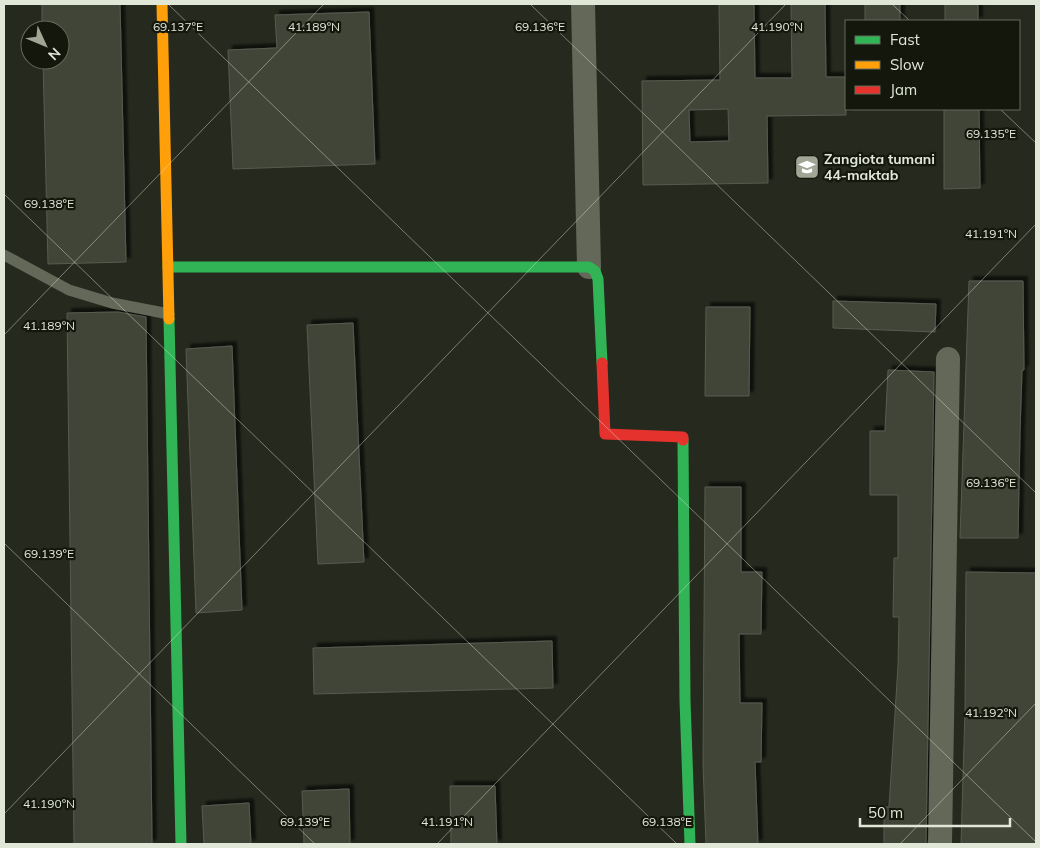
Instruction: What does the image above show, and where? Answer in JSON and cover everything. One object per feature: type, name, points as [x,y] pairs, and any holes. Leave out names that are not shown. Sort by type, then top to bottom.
[{"type":"street","points":[[162,4],[180,844]]},
{"type":"street","points":[[583,4],[590,267]]},
{"type":"street","points":[[168,266],[590,267],[595,271],[598,279],[605,434],[683,436],[685,700],[690,844]]},
{"type":"street","points":[[940,844],[948,359]]},
{"type":"lane","points":[[4,256],[68,290],[112,303],[169,314]]},
{"type":"building","points":[[42,4],[120,4],[126,262],[48,264],[43,70],[70,70],[70,20],[42,20]]},
{"type":"building","points":[[719,4],[754,4],[755,78],[792,78],[791,4],[825,4],[826,77],[845,77],[846,115],[767,116],[768,183],[643,185],[642,81],[720,80]],"holes":[[[728,109],[729,141],[690,142],[689,110]]]},
{"type":"building","points":[[865,4],[900,4],[900,20],[865,20]]},
{"type":"building","points":[[945,4],[978,4],[978,20],[945,20]]},
{"type":"building","points":[[369,12],[375,164],[233,169],[228,50],[277,48],[275,15]]},
{"type":"building","points":[[944,110],[979,110],[980,188],[944,189]]},
{"type":"building","points":[[969,281],[1023,281],[1024,370],[1022,370],[1018,538],[960,538]]},
{"type":"building","points":[[833,301],[936,304],[935,332],[833,328]]},
{"type":"building","points":[[706,307],[750,307],[749,396],[705,396]]},
{"type":"building","points":[[118,312],[146,317],[152,844],[74,844],[67,313]]},
{"type":"building","points":[[353,323],[364,562],[318,564],[307,325]]},
{"type":"building","points":[[232,346],[242,610],[196,613],[186,349]]},
{"type":"building","points":[[888,370],[934,372],[926,844],[884,844],[884,807],[889,807],[898,666],[899,617],[893,617],[894,558],[898,558],[898,495],[870,495],[870,431],[885,431]]},
{"type":"building","points":[[705,487],[741,487],[741,572],[762,572],[761,634],[739,634],[740,703],[762,703],[761,762],[755,762],[758,844],[706,844],[703,764]]},
{"type":"building","points":[[966,572],[1036,573],[1036,844],[961,844],[965,711]]},
{"type":"building","points":[[552,641],[553,688],[314,694],[313,648]]},
{"type":"building","points":[[450,786],[495,786],[497,844],[451,844]]},
{"type":"building","points":[[349,789],[350,844],[304,844],[302,791]]},
{"type":"building","points":[[249,803],[251,844],[204,844],[202,806]]},
{"type":"traffic: fast","points":[[168,267],[589,267],[595,271],[598,279],[602,363]]},
{"type":"traffic: fast","points":[[169,319],[181,844]]},
{"type":"traffic: fast","points":[[683,440],[685,700],[690,844]]},
{"type":"traffic: slow","points":[[162,4],[169,319]]},
{"type":"traffic: jam","points":[[602,363],[605,434],[683,437],[683,440]]},
{"type":"place","name":"Zangiota tumani 44-maktab","points":[[807,167]]}]
